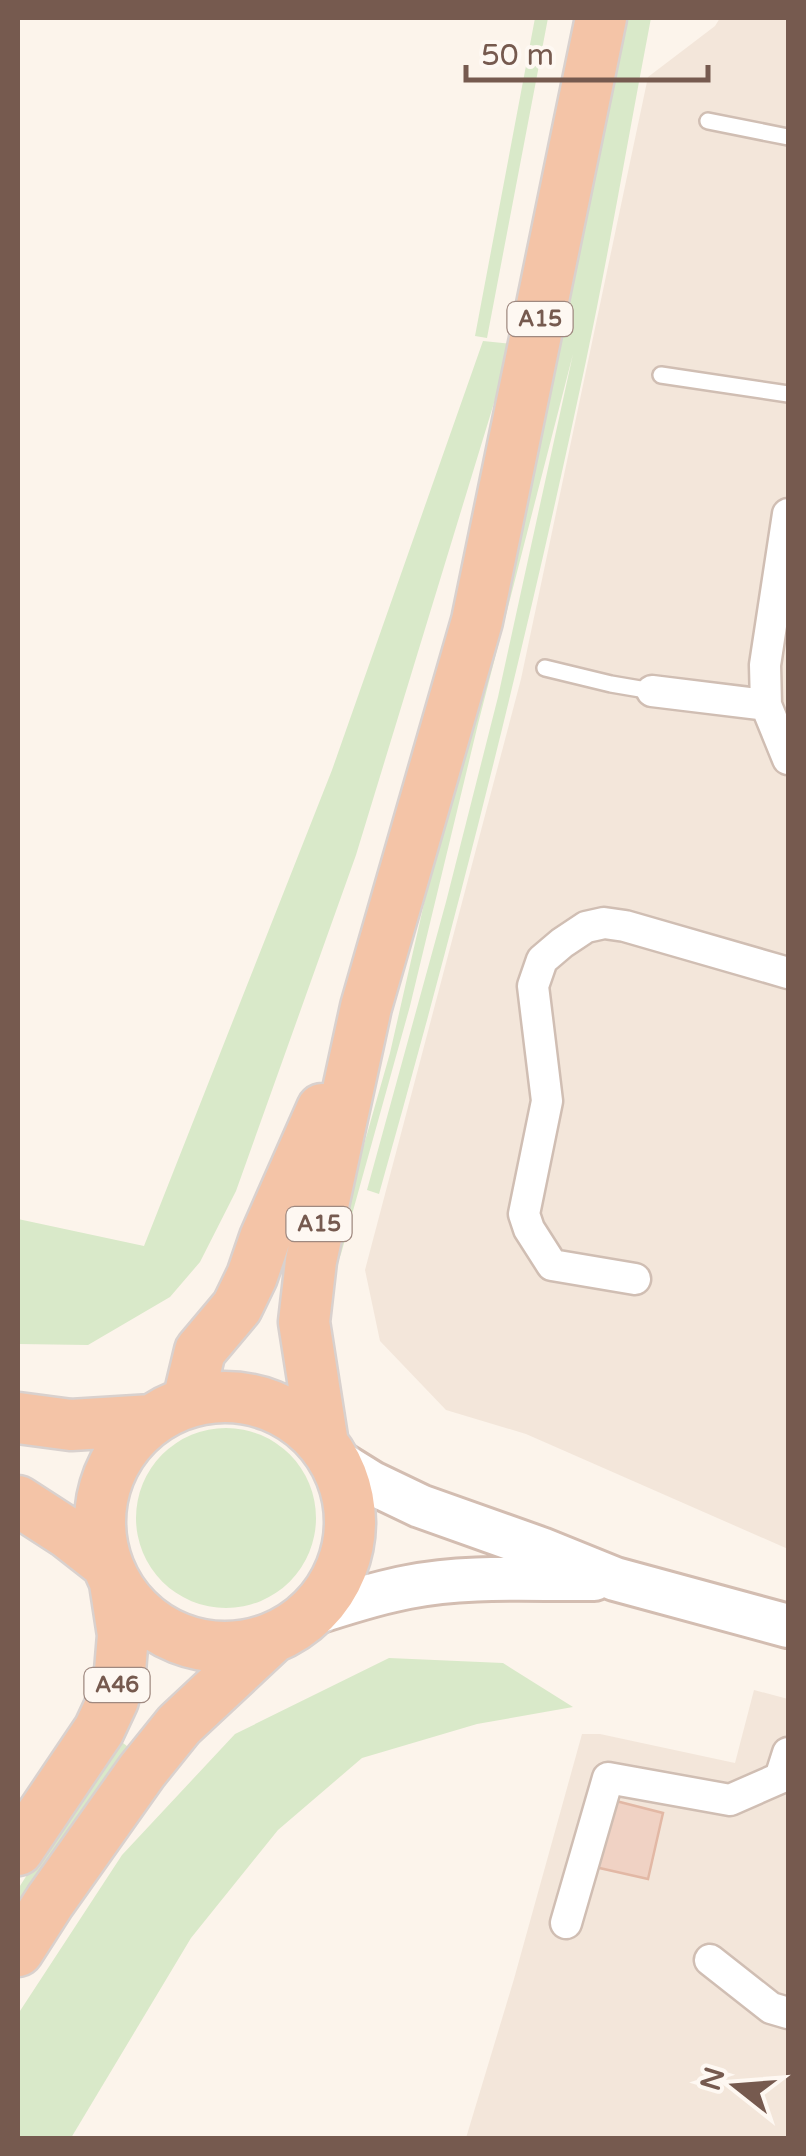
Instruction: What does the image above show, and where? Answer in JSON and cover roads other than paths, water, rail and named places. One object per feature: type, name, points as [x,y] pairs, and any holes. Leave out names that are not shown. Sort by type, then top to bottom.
[{"type":"highway","name":"A15","points":[[329,1452],[304,1322],[311,1261],[366,1006],[478,621],[601,18]]},
{"type":"highway","name":"A15","points":[[170,1410],[200,1351],[237,1306],[252,1276],[366,1006]]},
{"type":"highway","points":[[18,1418],[71,1425],[170,1410],[218,1396],[248,1398],[276,1407],[302,1422],[329,1452],[348,1499],[349,1541],[336,1580],[291,1626],[236,1647],[200,1646],[166,1634],[137,1612],[111,1574],[68,1534],[18,1501]]},
{"type":"highway","points":[[111,1574],[100,1532],[101,1500],[111,1469],[128,1442],[170,1410]]},
{"type":"highway","name":"A46","points":[[18,1850],[99,1730],[112,1700],[123,1635],[111,1574]]},
{"type":"highway","name":"A46","points":[[18,1951],[130,1787],[179,1725],[291,1626]]},
{"type":"main road","points":[[329,1452],[372,1483],[420,1506],[614,1579],[788,1626]]},
{"type":"main road","points":[[291,1626],[369,1596],[411,1586],[462,1580],[614,1579]]},
{"type":"street","points":[[788,514],[766,665],[766,706],[788,759]]},
{"type":"street","points":[[652,691],[766,706]]},
{"type":"street","points":[[635,1279],[552,1265],[524,1214],[546,1101],[533,986],[542,960],[586,927],[604,922],[788,973]]},
{"type":"street","points":[[566,1924],[608,1778],[730,1800],[780,1778],[788,1753]]},
{"type":"street","points":[[710,1960],[771,2008],[788,2013]]},
{"type":"lane","points":[[708,121],[788,138]]},
{"type":"lane","points":[[660,376],[788,394]]},
{"type":"lane","points":[[545,668],[652,691]]}]
